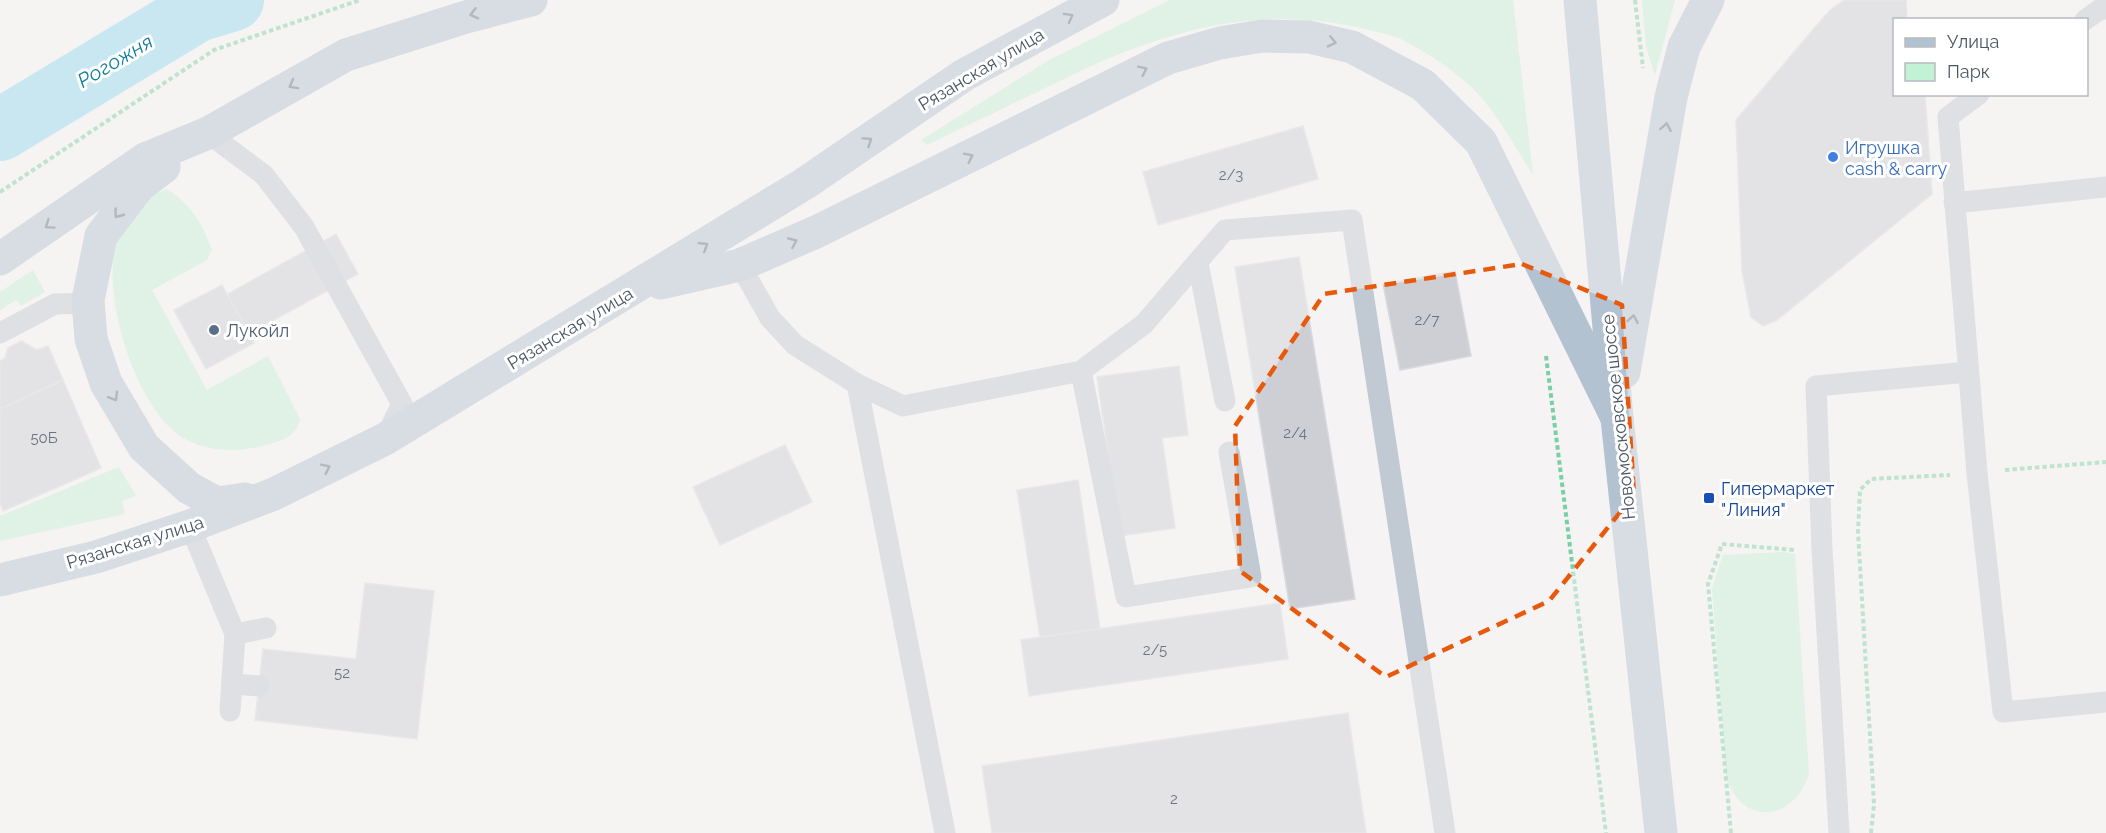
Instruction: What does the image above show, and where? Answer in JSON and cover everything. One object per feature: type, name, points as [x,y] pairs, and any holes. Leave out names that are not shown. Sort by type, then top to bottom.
[{"type":"main road","points":[[0,259],[145,159],[208,133],[346,55],[466,16],[531,0]]},
{"type":"main road","name":"Рязанская улица","points":[[0,580],[96,556],[190,526],[274,494],[385,439],[804,184],[964,75],[1103,0]]},
{"type":"main road","name":"Новомосковское шоссе","points":[[1580,0],[1617,418],[1661,833]]},
{"type":"main road","points":[[1617,418],[1671,97],[1684,47],[1708,0]]},
{"type":"main road","points":[[636,288],[740,265],[816,232],[1167,58],[1220,44],[1263,36],[1309,37],[1352,47],[1423,85],[1481,142],[1617,418]]},
{"type":"main road","points":[[208,133],[139,186],[101,236],[88,303],[91,339],[106,382],[144,447],[189,488],[217,503],[274,494]]},
{"type":"lane","points":[[2088,18],[2099,10],[2106,9]]},
{"type":"lane","points":[[1976,96],[1948,117],[1968,372],[2003,712],[2106,702]]},
{"type":"lane","points":[[208,133],[264,175],[304,227],[402,404],[385,439]]},
{"type":"lane","points":[[1954,202],[2106,187]]},
{"type":"lane","points":[[740,265],[770,318],[795,345],[857,384],[903,406],[1081,371],[1144,324],[1225,230],[1352,220],[1445,833]]},
{"type":"lane","points":[[1198,263],[1224,400]]},
{"type":"lane","points":[[0,333],[55,304],[88,303]]},
{"type":"lane","points":[[1081,371],[1126,597],[1251,578],[1229,452]]},
{"type":"lane","points":[[1839,833],[1823,561],[1816,386],[1968,372]]},
{"type":"lane","points":[[857,384],[945,833]]},
{"type":"lane","points":[[190,526],[235,634],[230,711]]},
{"type":"lane","points":[[235,634],[266,628]]},
{"type":"lane","points":[[232,684],[259,686]]},
{"type":"path","points":[[0,192],[214,50],[360,0]]},
{"type":"path","points":[[1635,0],[1641,64]]},
{"type":"path","points":[[1546,352],[1606,833]]},
{"type":"path","points":[[1731,833],[1708,584],[1722,544],[1795,550]]},
{"type":"path","points":[[1860,546],[1873,768],[1874,804],[1871,833]]},
{"type":"highlighted area","points":[[1522,264],[1622,305],[1634,495],[1549,601],[1386,677],[1240,571],[1235,426],[1324,294]]},
{"type":"green space","points":[[1170,0],[1513,0],[1533,175],[1486,103],[1478,93],[1446,66],[1399,38],[1313,20],[1271,19],[1231,23],[1151,42],[1070,76],[927,145],[921,140],[1049,60]]},
{"type":"green space","points":[[1642,0],[1675,0],[1655,75],[1646,47]]},
{"type":"green space","points":[[167,189],[195,215],[212,250],[207,260],[152,290],[207,390],[268,356],[300,419],[298,426],[286,438],[262,446],[234,450],[215,449],[196,444],[169,426],[153,406],[139,382],[119,325],[114,296],[115,248],[122,230],[134,213],[150,198]]},
{"type":"green space","points":[[33,270],[45,292],[21,306],[16,300],[0,310],[0,292]]},
{"type":"green space","points":[[119,467],[136,496],[122,501],[125,514],[0,541],[0,516]]},
{"type":"green space","points":[[1784,552],[1795,554],[1809,774],[1802,790],[1792,802],[1780,809],[1768,812],[1755,810],[1743,804],[1733,793],[1726,776],[1712,588],[1723,555]]},
{"type":"building","name":"Игрушка cash & carry","points":[[1844,0],[1906,0],[1907,18],[1893,18],[1893,96],[1925,96],[1932,194],[1777,320],[1763,326],[1751,317],[1742,271],[1736,120],[1829,11]]},
{"type":"building","points":[[1303,126],[1318,179],[1158,225],[1143,172]]},
{"type":"building","points":[[336,234],[358,274],[239,339],[217,300]]},
{"type":"building","points":[[1299,257],[1355,599],[1290,609],[1235,267]]},
{"type":"building","points":[[1455,271],[1471,356],[1400,370],[1383,284]]},
{"type":"building","points":[[222,285],[254,343],[206,369],[174,310]]},
{"type":"building","points":[[21,341],[37,350],[48,346],[63,380],[0,409],[0,361],[5,358],[8,348]]},
{"type":"building","points":[[1179,366],[1188,435],[1162,438],[1175,528],[1120,536],[1097,377]]},
{"type":"building","points":[[63,380],[101,468],[3,511],[0,503],[0,409]]},
{"type":"building","points":[[785,445],[812,502],[720,545],[693,487]]},
{"type":"building","points":[[1078,480],[1100,629],[1040,637],[1017,490]]},
{"type":"building","points":[[365,583],[434,591],[417,739],[255,720],[263,649],[356,659]]},
{"type":"building","points":[[1280,603],[1288,659],[1029,696],[1021,640]]},
{"type":"building","points":[[1348,713],[1366,833],[992,833],[982,766]]},
{"type":"waterway","name":"Рогожня","points":[[0,130],[197,11],[233,0]]},
{"type":"place","name":"Игрушка cash & carry","points":[[1833,157]]},
{"type":"place","name":"Лукойл","points":[[214,330]]},
{"type":"place","name":"Гипермаркет \"Линия\"","points":[[1709,498]]}]
